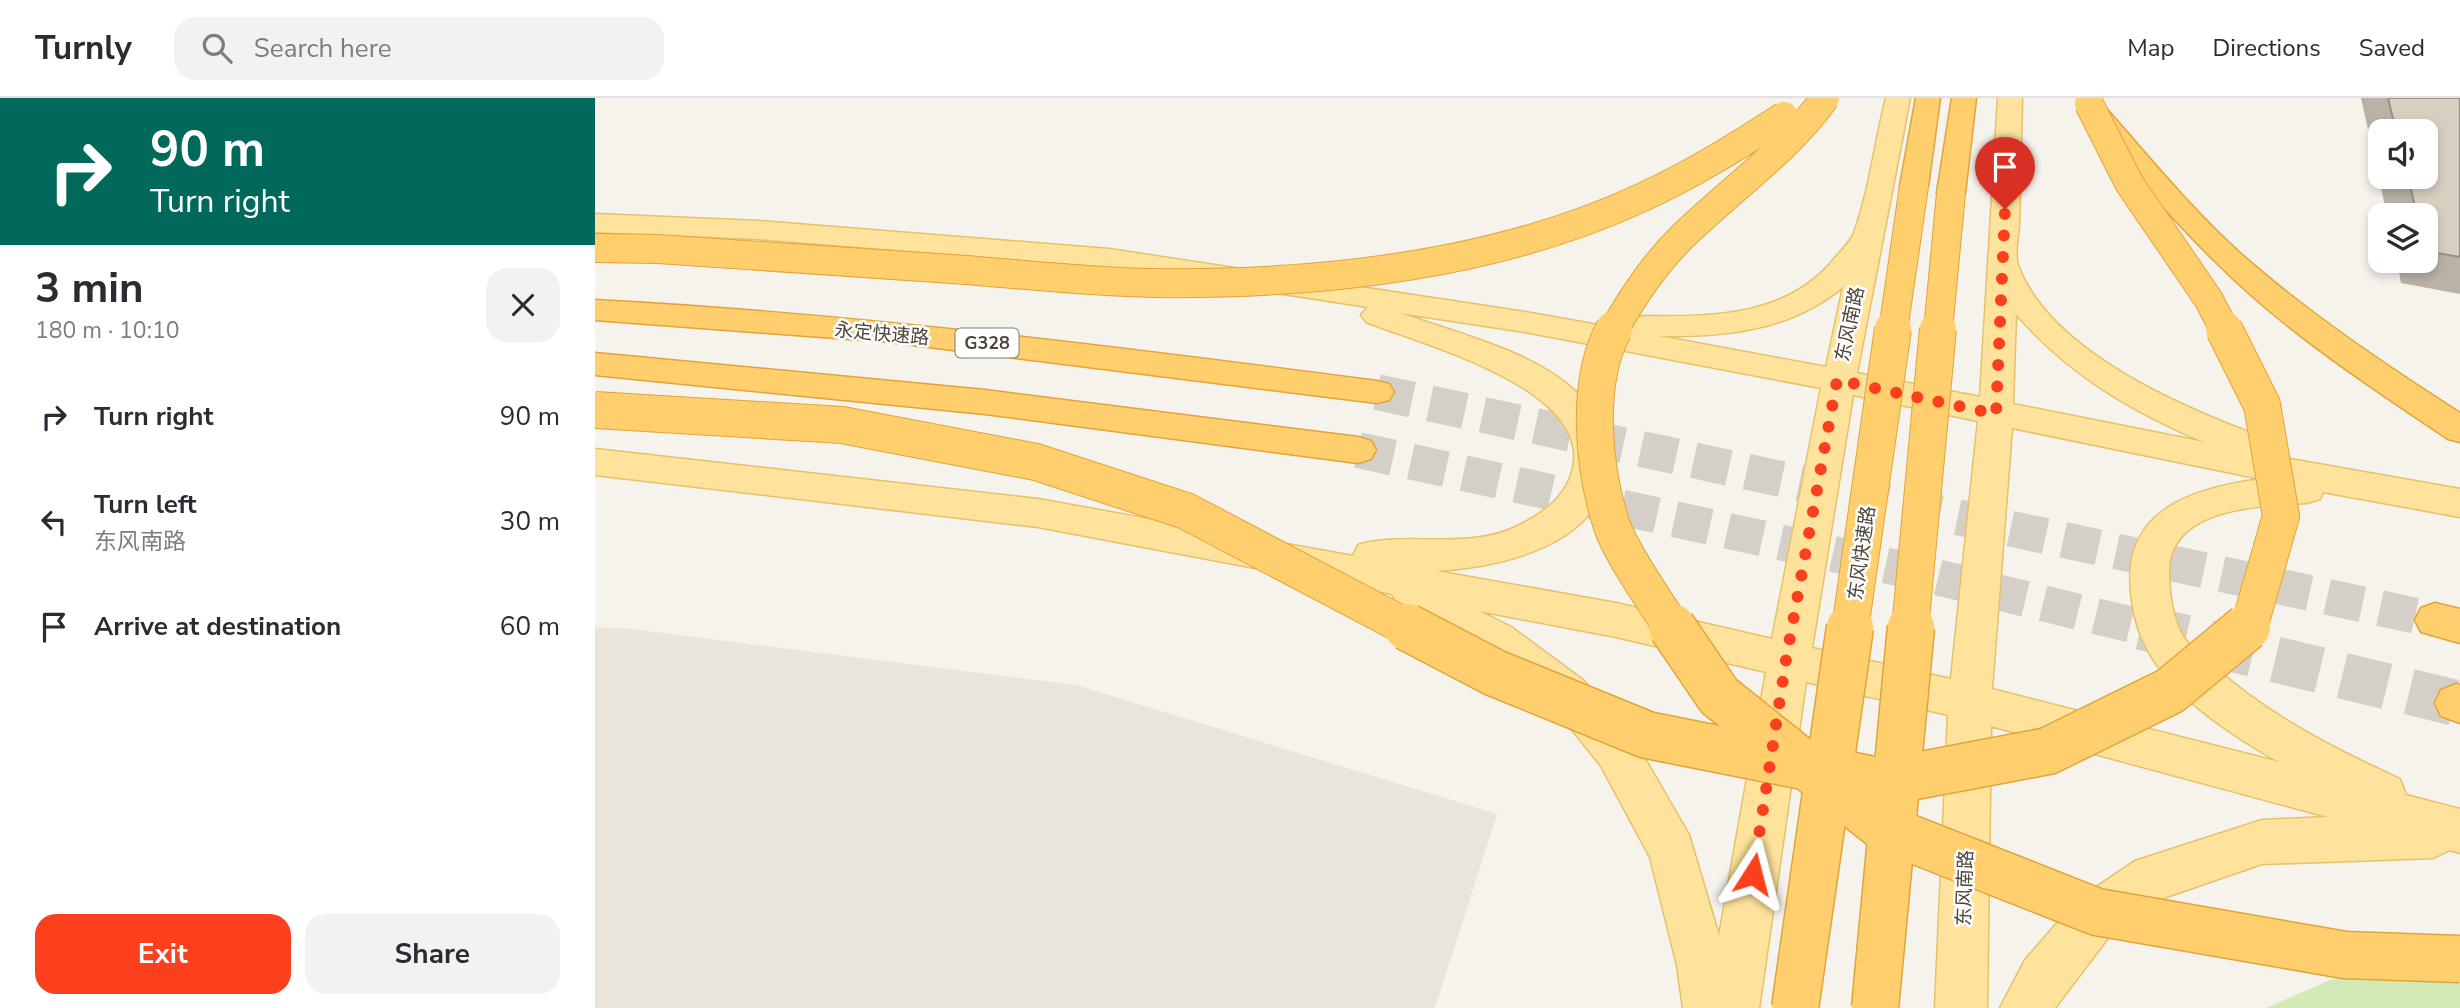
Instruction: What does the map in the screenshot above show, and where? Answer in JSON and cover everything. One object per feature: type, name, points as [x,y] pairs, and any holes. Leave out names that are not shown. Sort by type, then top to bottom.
[{"type":"highway","points":[[595,248],[658,249],[1152,283],[1331,276],[1481,252],[1597,217],[1670,187],[1740,149],[1808,98]]},
{"type":"highway","points":[[1825,98],[1807,123],[1681,238],[1638,288],[1604,348],[1593,430],[1611,524],[1658,606],[1719,696],[1884,828],[2097,912],[2345,955],[2460,959]]},
{"type":"highway","name":"东风快速路","points":[[1795,1008],[1928,98]]},
{"type":"highway","points":[[1875,1008],[1951,193],[1964,98]]},
{"type":"highway","points":[[595,410],[842,425],[1036,462],[1186,511],[1495,673],[1647,735],[1884,782],[2048,751],[2170,691],[2249,624],[2281,516],[2262,405],[2209,300],[2129,183],[2087,101]]},
{"type":"highway","points":[[2087,101],[2167,196],[2230,260],[2339,351],[2460,430]]},
{"type":"highway","name":"永定快速路","points":[[595,310],[664,313],[1029,347],[1377,392]]},
{"type":"highway","points":[[595,364],[985,402],[1358,450]]},
{"type":"main road","name":"东风南路","points":[[1733,1008],[1786,660],[1837,380],[1898,98]]},
{"type":"main road","name":"东风南路","points":[[1961,1008],[1969,702],[1996,414],[2010,98]]},
{"type":"main road","points":[[595,223],[759,230],[1109,258],[1525,322],[1837,380],[2358,486],[2460,503]]},
{"type":"main road","points":[[1525,322],[1713,326],[1755,320],[1785,310],[1832,281],[1867,239]]},
{"type":"main road","points":[[2003,265],[2026,306],[2055,337],[2089,366],[2143,400],[2232,440],[2358,486]]},
{"type":"main road","points":[[1241,550],[1416,558],[1476,550],[1518,542],[1557,523],[1577,504],[1588,485],[1593,453],[1587,429],[1551,387],[1529,373],[1322,290]]},
{"type":"main road","points":[[595,462],[1038,513],[1616,620],[1969,702],[2460,831]]},
{"type":"main road","points":[[2358,486],[2259,492],[2201,506],[2179,518],[2155,541],[2149,573],[2152,608],[2169,649],[2208,689],[2263,731],[2460,831]]},
{"type":"main road","points":[[1380,576],[1496,639],[1568,693],[1617,752],[1672,851],[1702,965],[1709,1008]]},
{"type":"main road","points":[[2027,1008],[2043,978],[2094,917],[2152,878],[2262,842],[2460,831]]},
{"type":"shaded area","points":[[595,627],[632,629],[1076,685],[1497,814],[1435,1008],[595,1008]]},
{"type":"green space","points":[[2382,967],[2460,981],[2460,1008],[2266,1008],[2330,980]]},
{"type":"building","points":[[2388,98],[2460,98],[2460,257],[2438,253],[2438,203],[2414,203],[2411,189],[2438,189],[2438,119],[2393,119]]},
{"type":"tunnel","points":[[1377,392],[2435,620]]},
{"type":"tunnel","points":[[1358,450],[1907,570],[2149,629]]},
{"type":"tunnel","points":[[2141,627],[2456,703]]},
{"type":"route","points":[[1753,874],[1786,660],[1837,380],[1996,414],[2005,209]]}]
